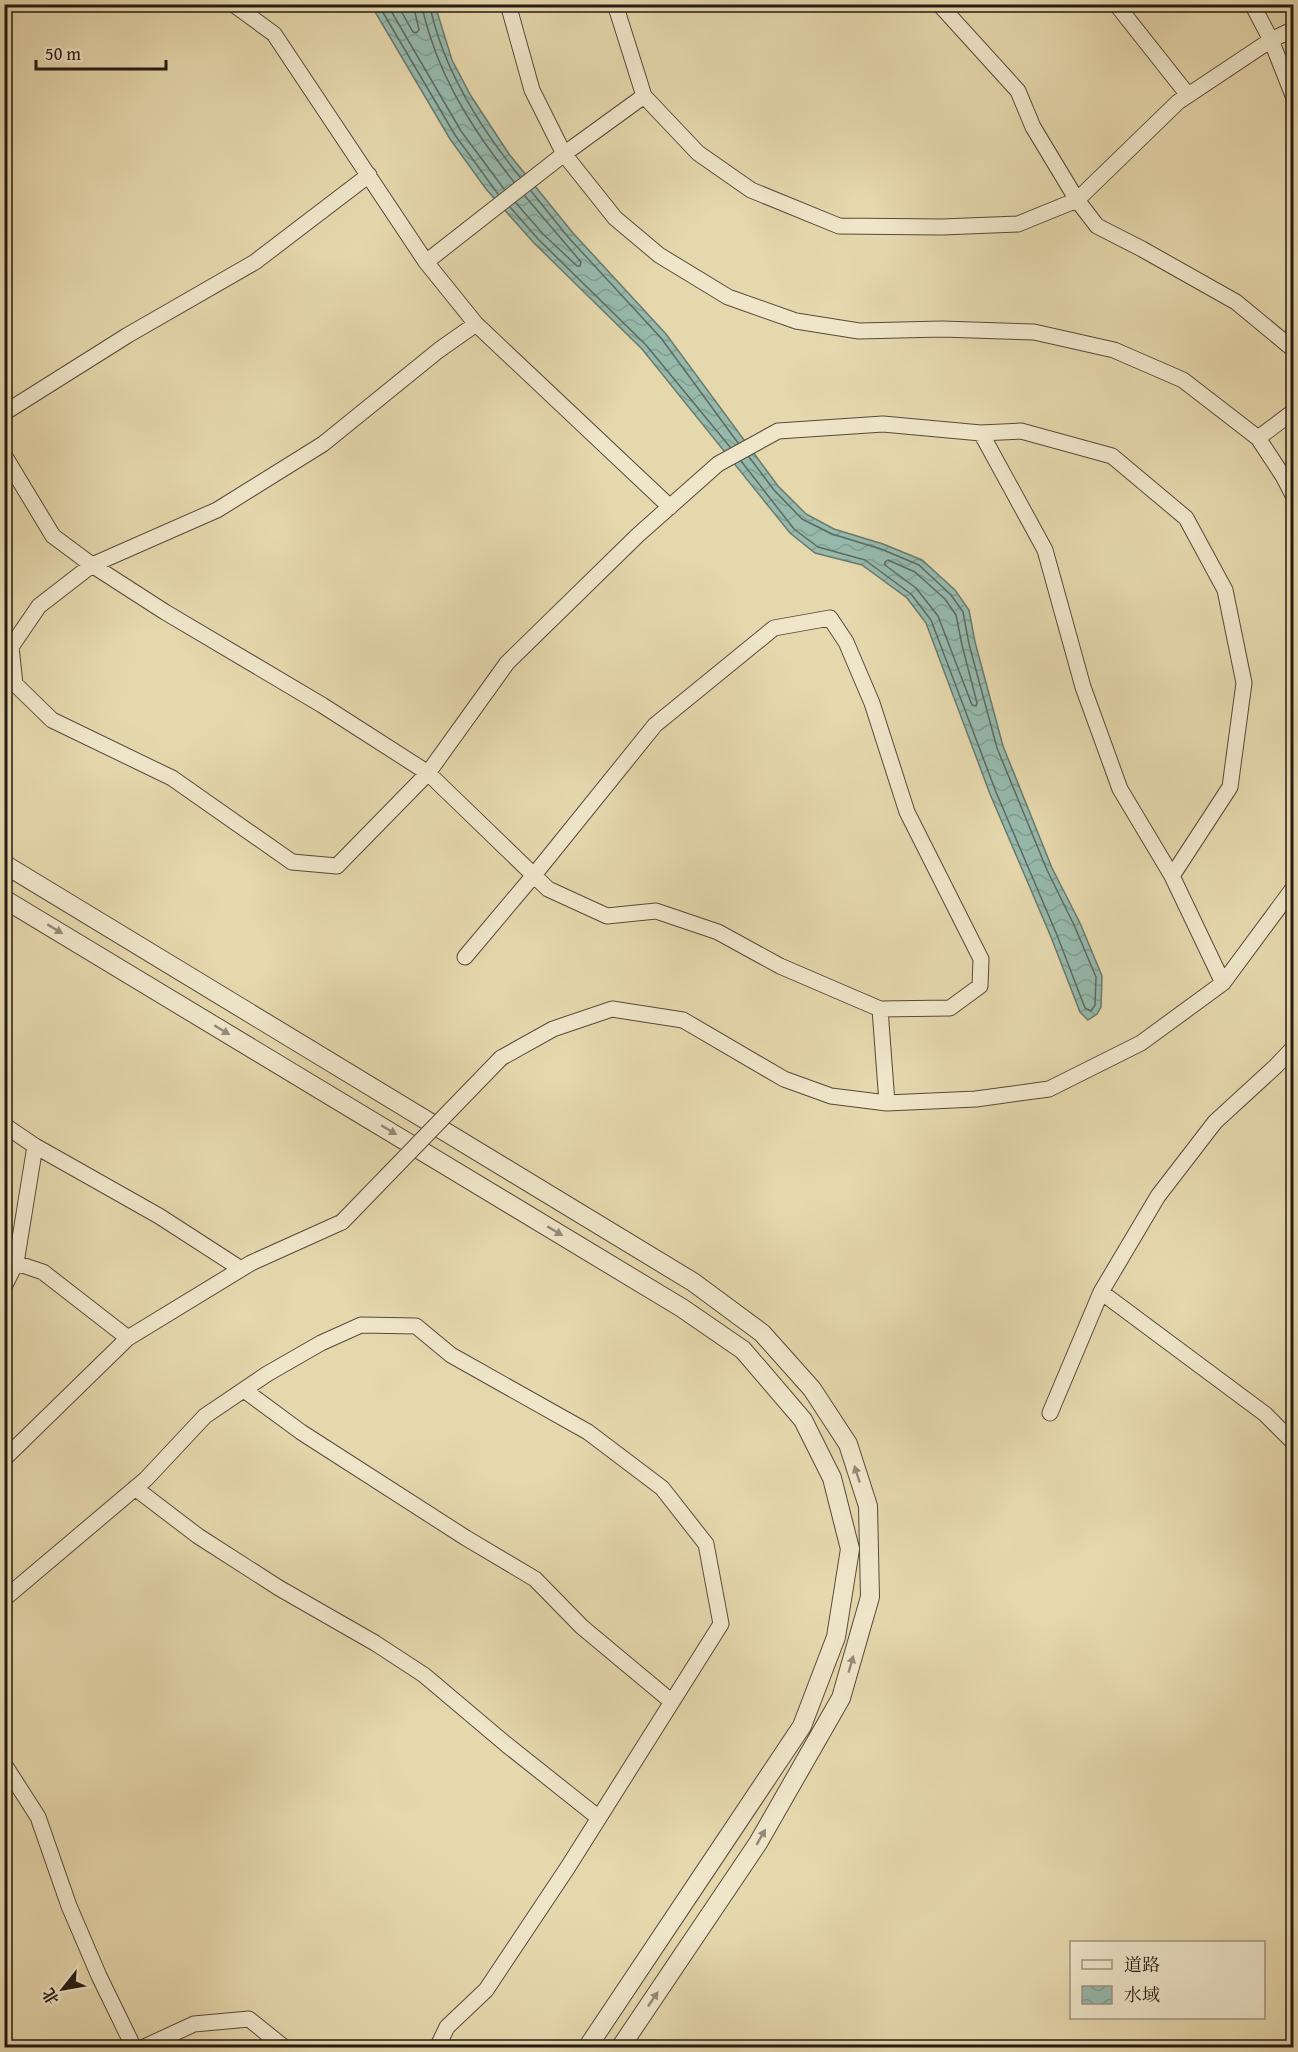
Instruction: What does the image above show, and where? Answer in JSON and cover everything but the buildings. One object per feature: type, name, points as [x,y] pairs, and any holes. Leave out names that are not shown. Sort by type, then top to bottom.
[{"type":"street","points":[[233,4],[274,34],[426,262],[476,324],[670,507]]},
{"type":"street","points":[[508,4],[532,90],[564,154],[615,218],[659,255],[728,297],[796,321],[859,331],[942,329],[1034,332],[1114,350],[1183,380],[1257,438],[1293,497]]},
{"type":"street","points":[[615,4],[644,96],[698,153],[751,190],[838,226],[942,227],[1018,224],[1077,200],[1178,102],[1271,40],[1293,29]]},
{"type":"street","points":[[939,4],[1018,91],[1033,127],[1077,200],[1096,226],[1236,302],[1293,350]]},
{"type":"street","points":[[1116,4],[1188,95]]},
{"type":"street","points":[[1252,4],[1271,40],[1293,98]]},
{"type":"street","points":[[426,262],[564,154],[644,96]]},
{"type":"street","points":[[4,412],[128,335],[255,262],[369,175]]},
{"type":"street","points":[[476,324],[439,350],[323,444],[217,510],[92,565],[39,606],[11,647],[15,684],[52,720],[172,778],[292,862],[338,866],[428,773],[507,663],[718,464],[778,431],[883,424],[981,433],[1021,431],[1112,456],[1186,518],[1226,590],[1244,682],[1230,787],[1172,876]]},
{"type":"street","points":[[1257,438],[1293,411]]},
{"type":"street","points":[[981,433],[1045,550],[1083,687],[1120,789],[1172,876],[1223,983]]},
{"type":"street","points":[[4,454],[53,536],[92,565],[165,612],[322,705],[428,773],[534,875],[548,889],[607,916],[656,911],[718,932],[780,966],[880,1009],[950,1008],[980,986],[981,960],[907,812],[872,704],[846,642],[830,618],[774,628],[655,725],[534,875],[465,957]]},
{"type":"street","points":[[4,864],[693,1282],[762,1333],[812,1389],[848,1444],[868,1506],[870,1597],[841,1698],[758,1843],[620,2048]]},
{"type":"street","points":[[4,1459],[128,1338],[241,1269],[342,1222],[501,1058],[553,1029],[612,1010],[683,1020],[784,1079],[831,1096],[887,1103],[976,1099],[1049,1089],[1141,1043],[1223,983],[1293,887]]},
{"type":"street","points":[[4,899],[682,1308],[743,1350],[803,1420],[832,1478],[850,1549],[836,1637],[802,1726],[587,2048]]},
{"type":"street","points":[[880,1009],[887,1103]]},
{"type":"street","points":[[1050,1413],[1101,1292],[1158,1196],[1215,1122],[1276,1066],[1293,1047]]},
{"type":"street","points":[[4,1125],[34,1146],[159,1216],[241,1269]]},
{"type":"street","points":[[4,1287],[16,1263],[34,1146]]},
{"type":"street","points":[[16,1263],[43,1272],[128,1338]]},
{"type":"street","points":[[1101,1292],[1265,1414],[1293,1443]]},
{"type":"street","points":[[4,1599],[135,1488],[205,1416],[321,1343],[361,1325],[416,1326],[451,1355],[588,1432],[662,1488],[706,1544],[720,1624],[599,1818],[486,1990],[447,2027],[437,2048]]},
{"type":"street","points":[[244,1390],[301,1432],[466,1538],[535,1579],[582,1626],[672,1702]]},
{"type":"street","points":[[135,1488],[198,1536],[279,1588],[375,1643],[424,1675],[599,1818]]},
{"type":"street","points":[[4,1764],[38,1817],[69,1906],[99,1976],[134,2048]]},
{"type":"street","points":[[142,2048],[194,2024],[249,2019],[285,2048]]},
{"type":"water","points":[[371,5],[435,5],[452,60],[471,96],[509,154],[573,233],[666,334],[778,486],[806,514],[834,529],[883,544],[922,560],[955,590],[969,610],[975,642],[1003,746],[1052,868],[1080,923],[1102,976],[1101,1007],[1097,1014],[1088,1020],[1080,1012],[1051,937],[990,794],[926,623],[907,598],[862,565],[815,553],[790,533],[642,349],[534,243],[486,189],[450,139]]}]
